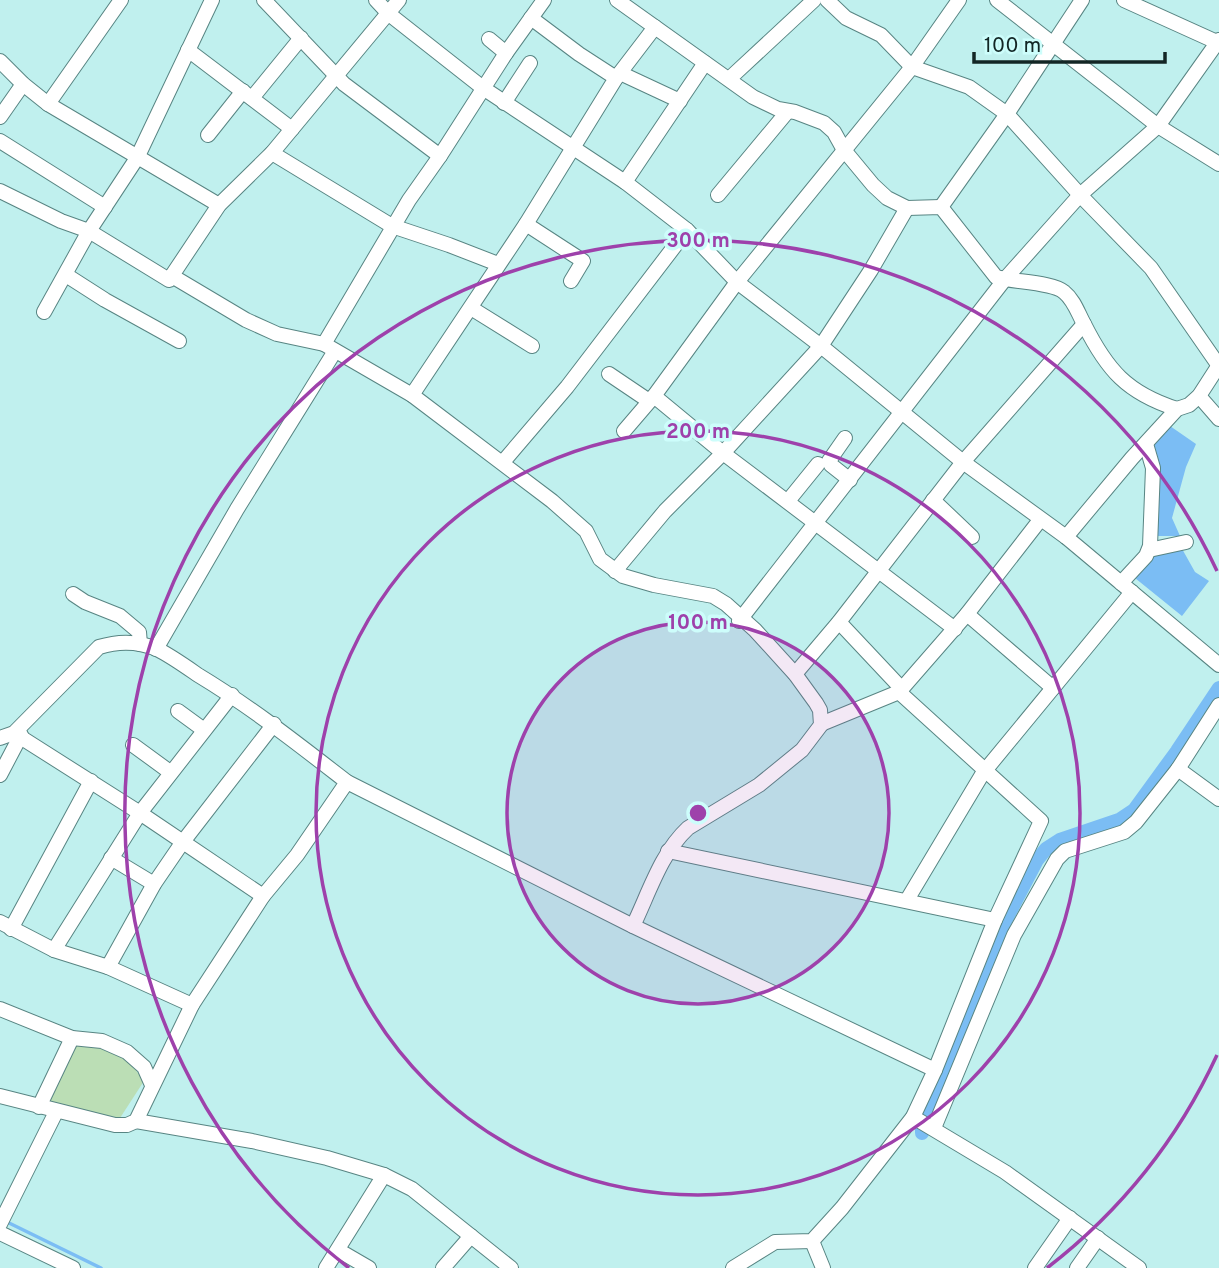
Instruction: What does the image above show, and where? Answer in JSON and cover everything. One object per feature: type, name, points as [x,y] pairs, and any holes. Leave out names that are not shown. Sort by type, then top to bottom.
[{"type":"street","points":[[48,104],[121,0]]},
{"type":"street","points":[[44,312],[89,231],[137,158],[212,0]]},
{"type":"street","points":[[264,0],[335,76],[440,156]]},
{"type":"street","points":[[376,0],[389,14],[483,88],[625,182],[687,230],[737,282],[821,346],[963,462],[1066,537],[1219,665]]},
{"type":"street","points":[[0,191],[61,221],[89,231],[169,280],[219,205],[272,153],[399,0]]},
{"type":"street","points":[[156,649],[330,347],[392,226],[544,0]]},
{"type":"street","points":[[617,0],[753,97],[778,109],[824,123],[834,132],[873,185],[887,198],[906,208],[941,207]]},
{"type":"street","points":[[729,79],[814,0]]},
{"type":"street","points":[[827,0],[846,18],[881,35],[912,67],[969,88],[1007,114],[1151,268],[1219,365],[1199,396],[1189,405],[1177,409],[1066,537]]},
{"type":"street","points":[[624,431],[737,282],[912,67],[958,0]]},
{"type":"street","points":[[998,0],[1158,126],[1219,164]]},
{"type":"street","points":[[941,207],[1007,114],[1082,0]]},
{"type":"street","points":[[740,620],[1005,279],[1080,195],[1158,126],[1218,42],[1124,0]]},
{"type":"street","points":[[531,18],[579,54],[618,75],[680,101]]},
{"type":"street","points":[[412,395],[526,224],[618,75],[655,27]]},
{"type":"street","points":[[208,135],[301,38]]},
{"type":"street","points":[[489,39],[506,53]]},
{"type":"street","points":[[188,50],[292,129]]},
{"type":"street","points":[[0,61],[48,104],[219,205]]},
{"type":"street","points":[[504,103],[530,63]]},
{"type":"street","points":[[625,182],[705,63]]},
{"type":"street","points":[[0,117],[23,84]]},
{"type":"street","points":[[718,195],[788,111]]},
{"type":"street","points":[[0,141],[106,207]]},
{"type":"street","points":[[272,153],[392,226],[498,264]]},
{"type":"street","points":[[941,207],[996,277],[1064,291],[1075,305],[1113,372],[1131,388],[1177,409]]},
{"type":"street","points":[[615,571],[665,511],[723,453],[821,346],[871,270],[906,208]]},
{"type":"street","points":[[526,224],[583,261],[571,281]]},
{"type":"street","points":[[503,463],[566,387],[687,230]]},
{"type":"street","points":[[66,275],[179,341]]},
{"type":"street","points":[[172,276],[267,330],[330,347],[412,395],[503,463],[586,531],[595,553],[623,576],[713,596],[795,674],[820,710],[821,724]]},
{"type":"street","points":[[471,308],[532,346]]},
{"type":"street","points":[[795,674],[839,622],[963,462],[1084,324]]},
{"type":"street","points":[[609,374],[651,398],[955,629]]},
{"type":"street","points":[[1199,396],[1219,419]]},
{"type":"street","points":[[845,438],[829,461],[850,480]]},
{"type":"street","points":[[907,900],[984,772],[1053,688],[1126,587],[1149,550],[1153,468],[1146,444]]},
{"type":"street","points":[[788,502],[818,464]]},
{"type":"street","points":[[933,500],[972,537]]},
{"type":"street","points":[[633,926],[668,851],[688,828],[759,785],[803,750],[821,724],[901,691],[955,629],[1040,520]]},
{"type":"street","points":[[1149,550],[1186,542]]},
{"type":"street","points":[[73,594],[85,602],[121,616],[139,632],[140,644]]},
{"type":"street","points":[[967,614],[1053,688]]},
{"type":"street","points":[[733,1268],[775,1242],[812,1241],[842,1208],[914,1117],[995,920],[1041,823],[1039,818],[984,772],[901,691],[839,622]]},
{"type":"street","points":[[0,775],[18,734],[99,647],[117,641],[156,649],[274,724],[346,782],[633,926],[935,1070]]},
{"type":"street","points":[[54,950],[140,813],[232,695]]},
{"type":"street","points":[[934,1128],[1014,935],[1057,859],[1065,851],[1113,836],[1131,826],[1178,769],[1219,705]]},
{"type":"street","points":[[178,711],[204,730]]},
{"type":"street","points":[[108,967],[154,884],[182,843],[274,724]]},
{"type":"street","points":[[0,738],[18,734],[263,896]]},
{"type":"street","points":[[133,746],[170,772]]},
{"type":"street","points":[[1178,769],[1219,799]]},
{"type":"street","points":[[91,781],[5,925],[54,950],[108,967],[192,1005]]},
{"type":"street","points":[[136,1121],[192,1005],[263,896],[297,855],[346,782]]},
{"type":"street","points":[[668,851],[995,920]]},
{"type":"street","points":[[111,858],[154,884]]},
{"type":"street","points":[[0,1009],[72,1038],[102,1041],[127,1052],[144,1067],[152,1084]]},
{"type":"street","points":[[39,1107],[72,1038]]},
{"type":"street","points":[[0,1096],[115,1125],[127,1125],[136,1121],[264,1144],[327,1158],[384,1175],[412,1189],[511,1268]]},
{"type":"street","points":[[0,1224],[56,1112]]},
{"type":"street","points":[[914,1117],[1005,1172],[1098,1238],[1131,1266]]},
{"type":"street","points":[[327,1268],[384,1175]]},
{"type":"street","points":[[1035,1268],[1070,1218]]},
{"type":"street","points":[[0,1233],[73,1268]]},
{"type":"street","points":[[443,1268],[471,1236]]},
{"type":"street","points":[[1077,1268],[1098,1238]]},
{"type":"street","points":[[812,1241],[823,1268]]},
{"type":"street","points":[[338,1250],[369,1268]]},
{"type":"green space","points":[[69,1033],[119,1048],[144,1081],[120,1118],[39,1101]]},
{"type":"water","points":[[1170,426],[1196,444],[1186,467],[1172,518],[1180,536],[1152,536],[1151,441]]},
{"type":"water","points":[[1181,547],[1195,572],[1209,581],[1182,616],[1130,574],[1148,557]]},
{"type":"waterway","points":[[922,1133],[1003,925],[1037,860],[1046,849],[1060,840],[1119,820],[1134,810],[1219,688]]},
{"type":"waterway","points":[[5,1221],[101,1268]]}]
